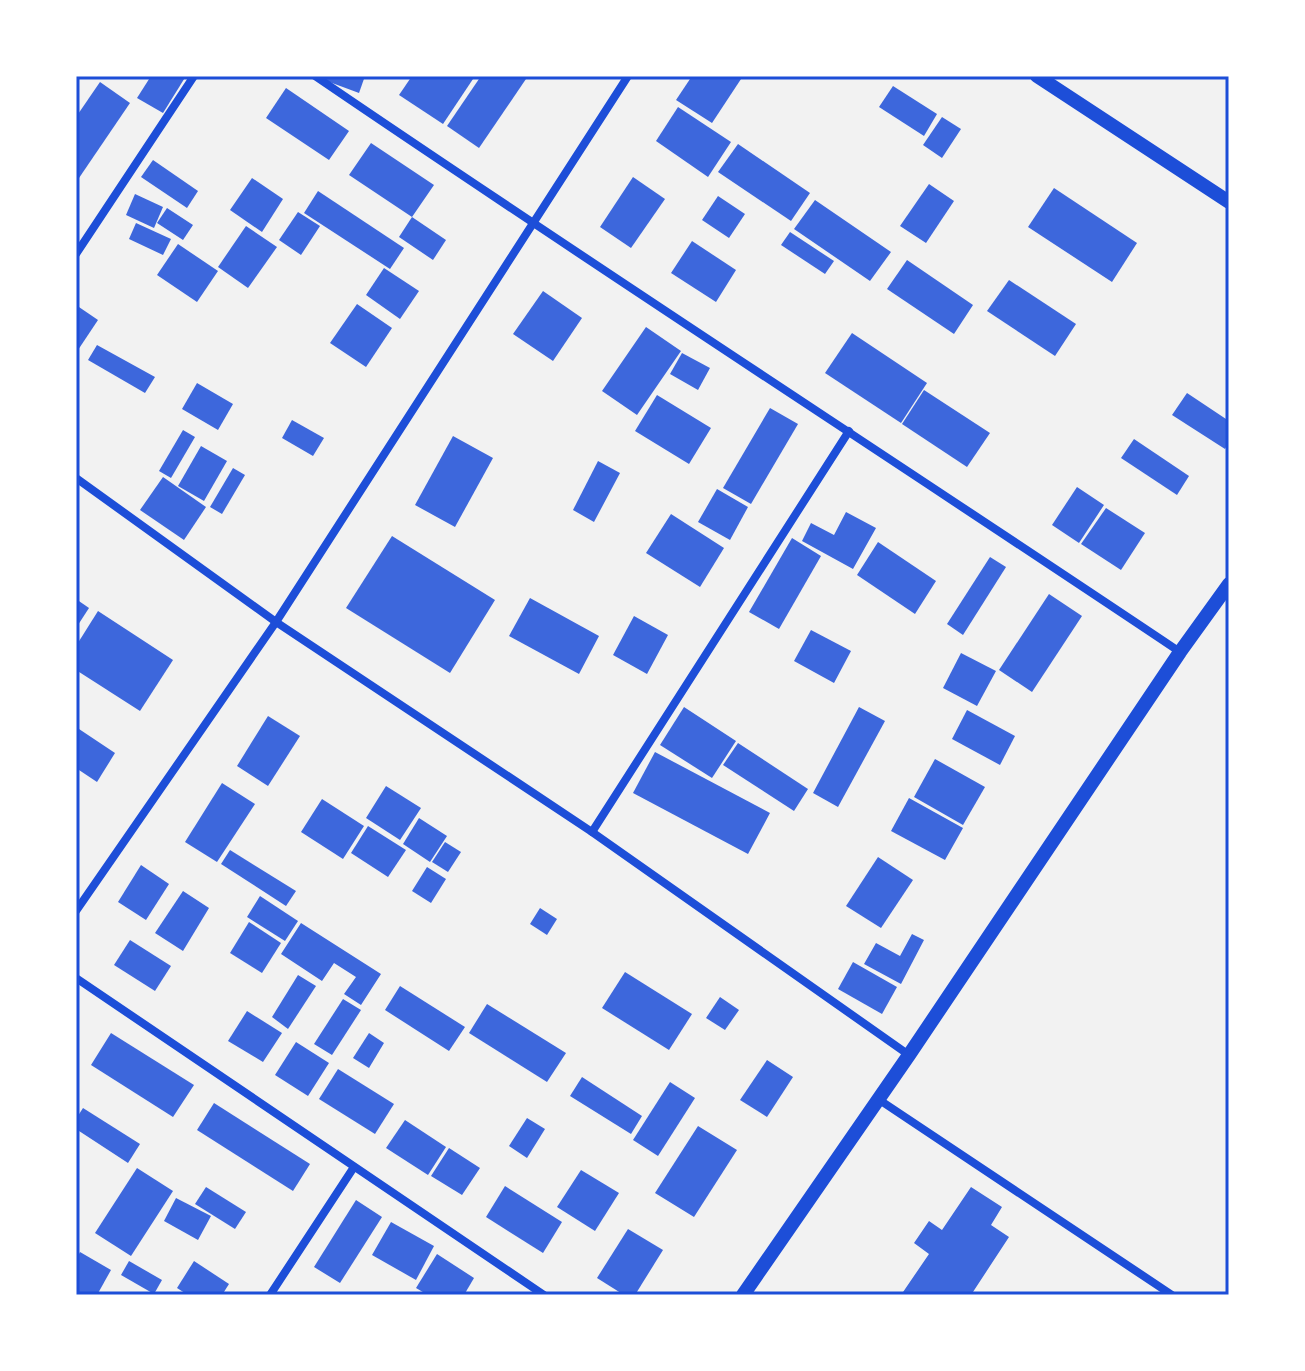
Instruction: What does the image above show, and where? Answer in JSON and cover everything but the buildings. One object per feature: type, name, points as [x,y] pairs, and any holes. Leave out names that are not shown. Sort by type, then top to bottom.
[{"type":"street","points":[[76,254],[194,76]]},
{"type":"street","points":[[315,76],[1180,652]]},
{"type":"street","points":[[76,911],[276,622],[628,76]]},
{"type":"street","points":[[1037,76],[1229,202]]},
{"type":"street","points":[[592,832],[849,431]]},
{"type":"street","points":[[76,478],[276,622],[592,832],[909,1055]]},
{"type":"street","points":[[743,1295],[1229,584]]},
{"type":"street","points":[[76,978],[544,1295]]},
{"type":"street","points":[[878,1099],[1172,1295]]},
{"type":"street","points":[[270,1295],[354,1167]]}]
